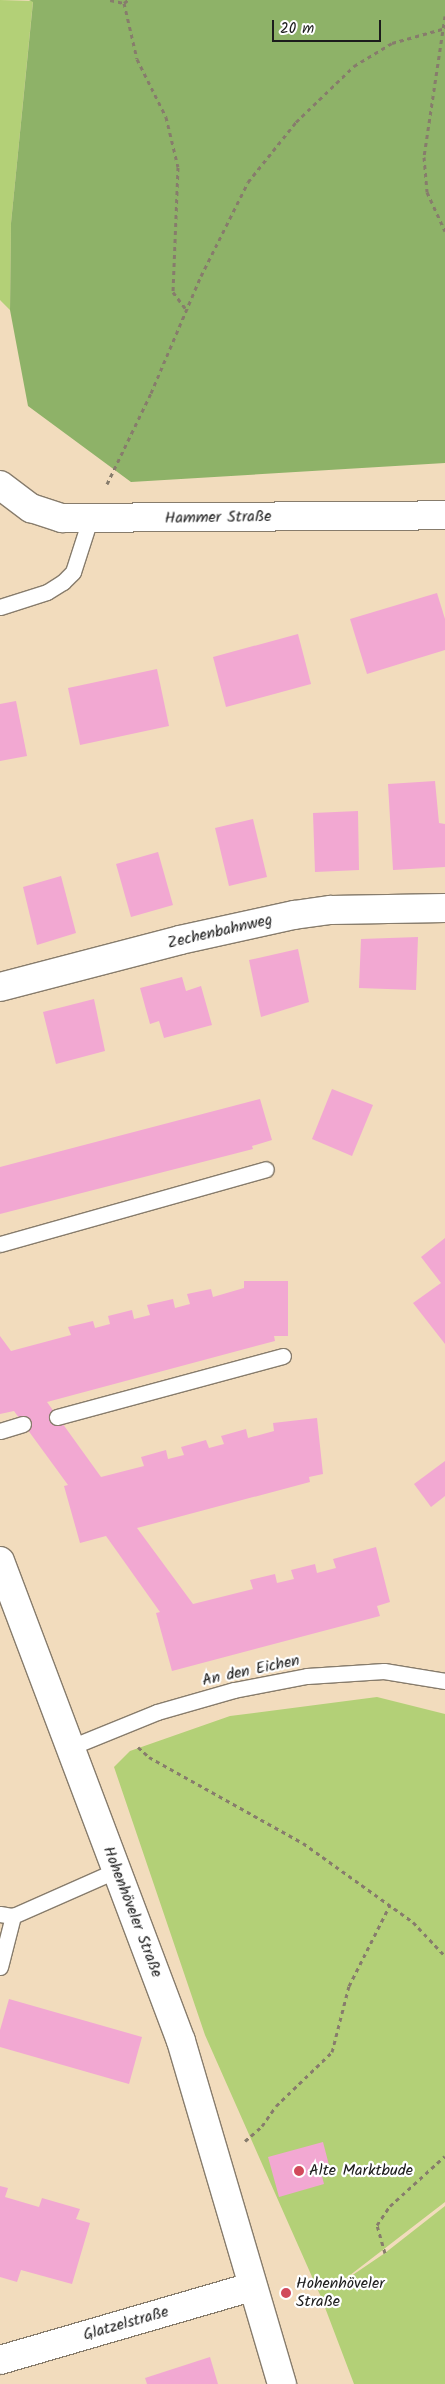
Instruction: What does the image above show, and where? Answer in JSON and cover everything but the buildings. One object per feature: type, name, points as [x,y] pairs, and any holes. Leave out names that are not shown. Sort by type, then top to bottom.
[{"type":"street","name":"Hammer Straße","points":[[0,485],[31,508],[62,518],[445,515]]},
{"type":"street","name":"Zechenbahnweg","points":[[0,988],[180,940],[294,915],[331,910],[445,908]]},
{"type":"street","name":"Hohenhöveler Straße","points":[[0,1560],[115,1871],[181,2040],[282,2384]]},
{"type":"street","name":"Glatzelstraße","points":[[0,2360],[252,2287]]},
{"type":"lane","points":[[0,607],[47,592],[63,582],[73,572],[90,519]]},
{"type":"lane","points":[[0,1244],[266,1170]]},
{"type":"lane","points":[[57,1417],[282,1356]]},
{"type":"lane","points":[[0,1431],[23,1424]]},
{"type":"lane","name":"An den Eichen","points":[[71,1748],[157,1712],[234,1690],[308,1676],[384,1671],[445,1681]]},
{"type":"lane","points":[[0,1966],[6,1915],[115,1871]]},
{"type":"path","points":[[110,0],[124,3],[128,0]]},
{"type":"path","points":[[124,3],[136,59],[166,117],[178,167],[173,292],[186,309]]},
{"type":"path","points":[[445,16],[424,157],[427,192],[445,231]]},
{"type":"path","points":[[90,519],[151,393],[186,309],[248,182],[296,122],[354,66],[392,43],[442,29]]},
{"type":"path","points":[[124,1726],[135,1744],[149,1757],[303,1843],[413,1922],[445,1956]]},
{"type":"path","points":[[217,2166],[262,2126],[276,2106],[332,2052],[349,1986],[390,1905]]},
{"type":"path","points":[[385,2253],[378,2226],[390,2206],[445,2156]]},
{"type":"green space","points":[[0,0],[33,1],[11,223],[10,310],[0,300]]},
{"type":"green space","points":[[29,0],[445,0],[445,463],[131,482],[28,406],[10,310],[11,223],[33,2]]},
{"type":"green space","points":[[377,1697],[445,1714],[445,2202],[332,2289],[385,2253],[445,2206],[445,2384],[354,2384],[321,2297],[205,2035],[114,1767],[130,1751],[230,1716]]},
{"type":"place","name":"Alte Marktbude","points":[[299,2171]]},
{"type":"place","name":"Hohenhöveler Straße","points":[[286,2293]]}]
